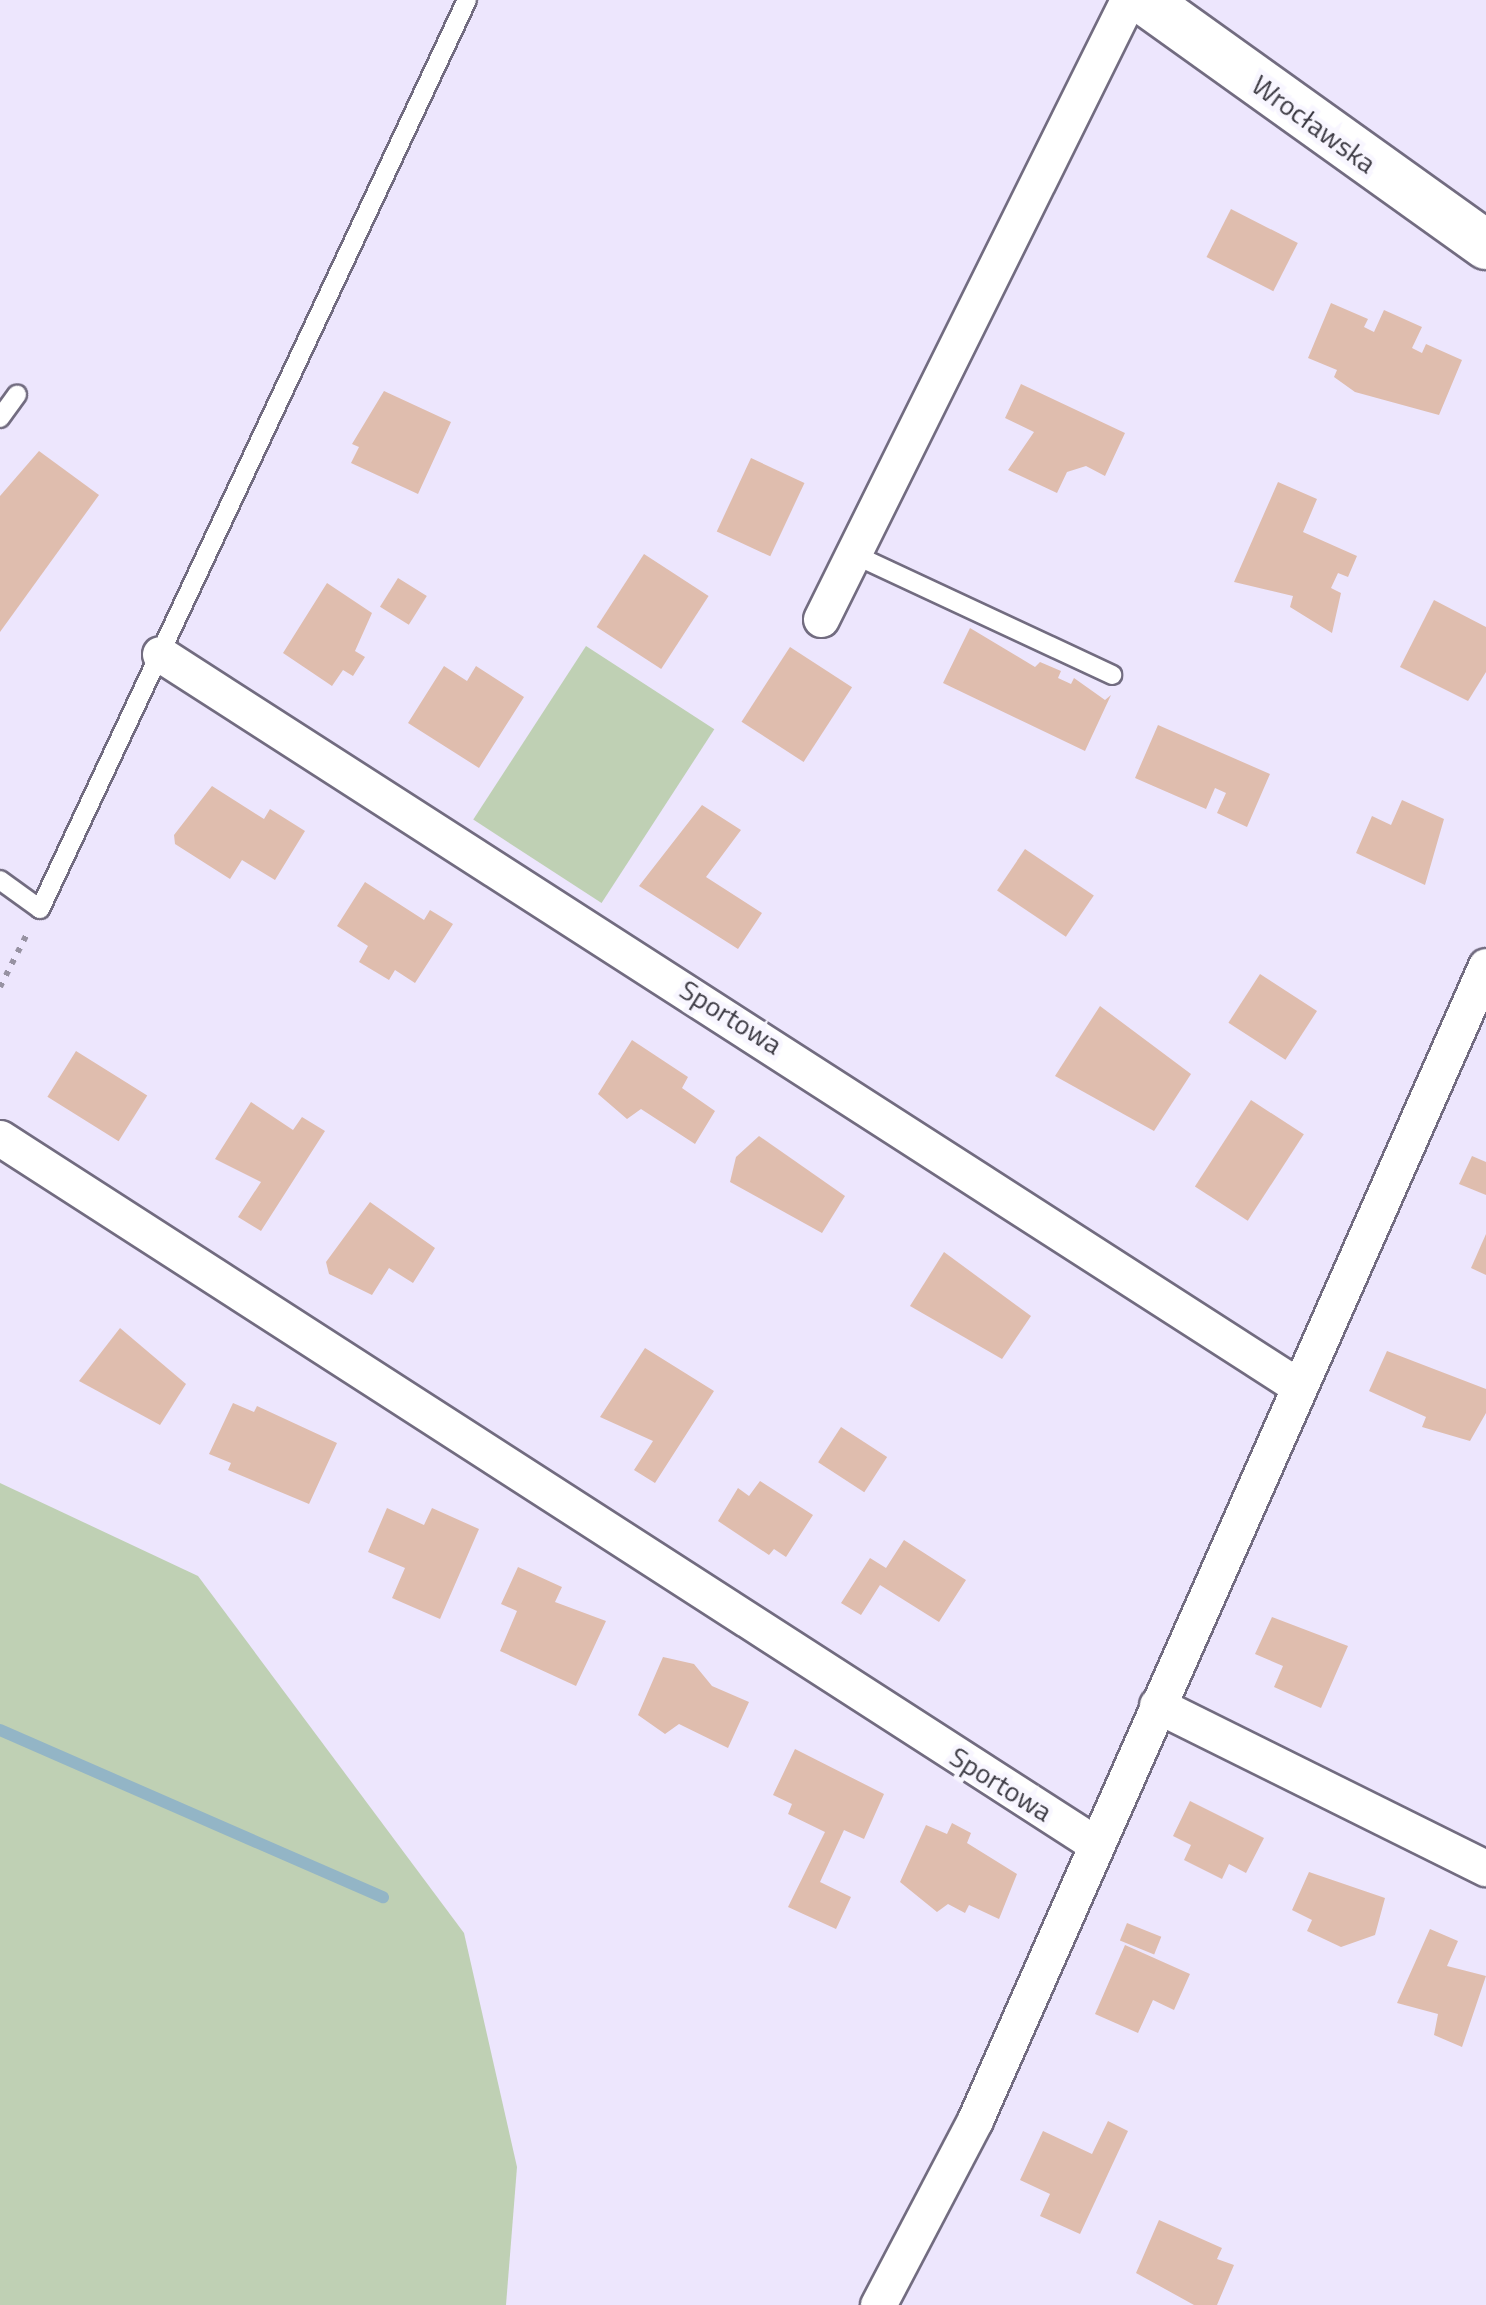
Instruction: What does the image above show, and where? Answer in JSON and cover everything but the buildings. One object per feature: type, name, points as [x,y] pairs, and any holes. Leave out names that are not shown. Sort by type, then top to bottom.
[{"type":"street","points":[[821,619],[1128,0]]},
{"type":"street","name":"Wrocławska","points":[[1144,0],[1486,245]]},
{"type":"street","name":"Sportowa","points":[[160,654],[1298,1386]]},
{"type":"street","points":[[882,2304],[976,2120],[1094,1843],[1486,966]]},
{"type":"street","name":"Sportowa","points":[[0,1138],[1094,1843]]},
{"type":"street","points":[[1156,1705],[1486,1868]]},
{"type":"lane","points":[[0,880],[40,909],[467,0]]},
{"type":"lane","points":[[0,418],[17,395]]},
{"type":"lane","points":[[854,554],[1112,675]]},
{"type":"path","points":[[0,987],[40,909]]},
{"type":"green space","points":[[586,646],[714,729],[602,903],[473,820]]},
{"type":"green space","points":[[0,1483],[198,1576],[464,1933],[517,2167],[506,2305],[0,2305]]},
{"type":"waterway","points":[[0,1730],[383,1897]]}]
